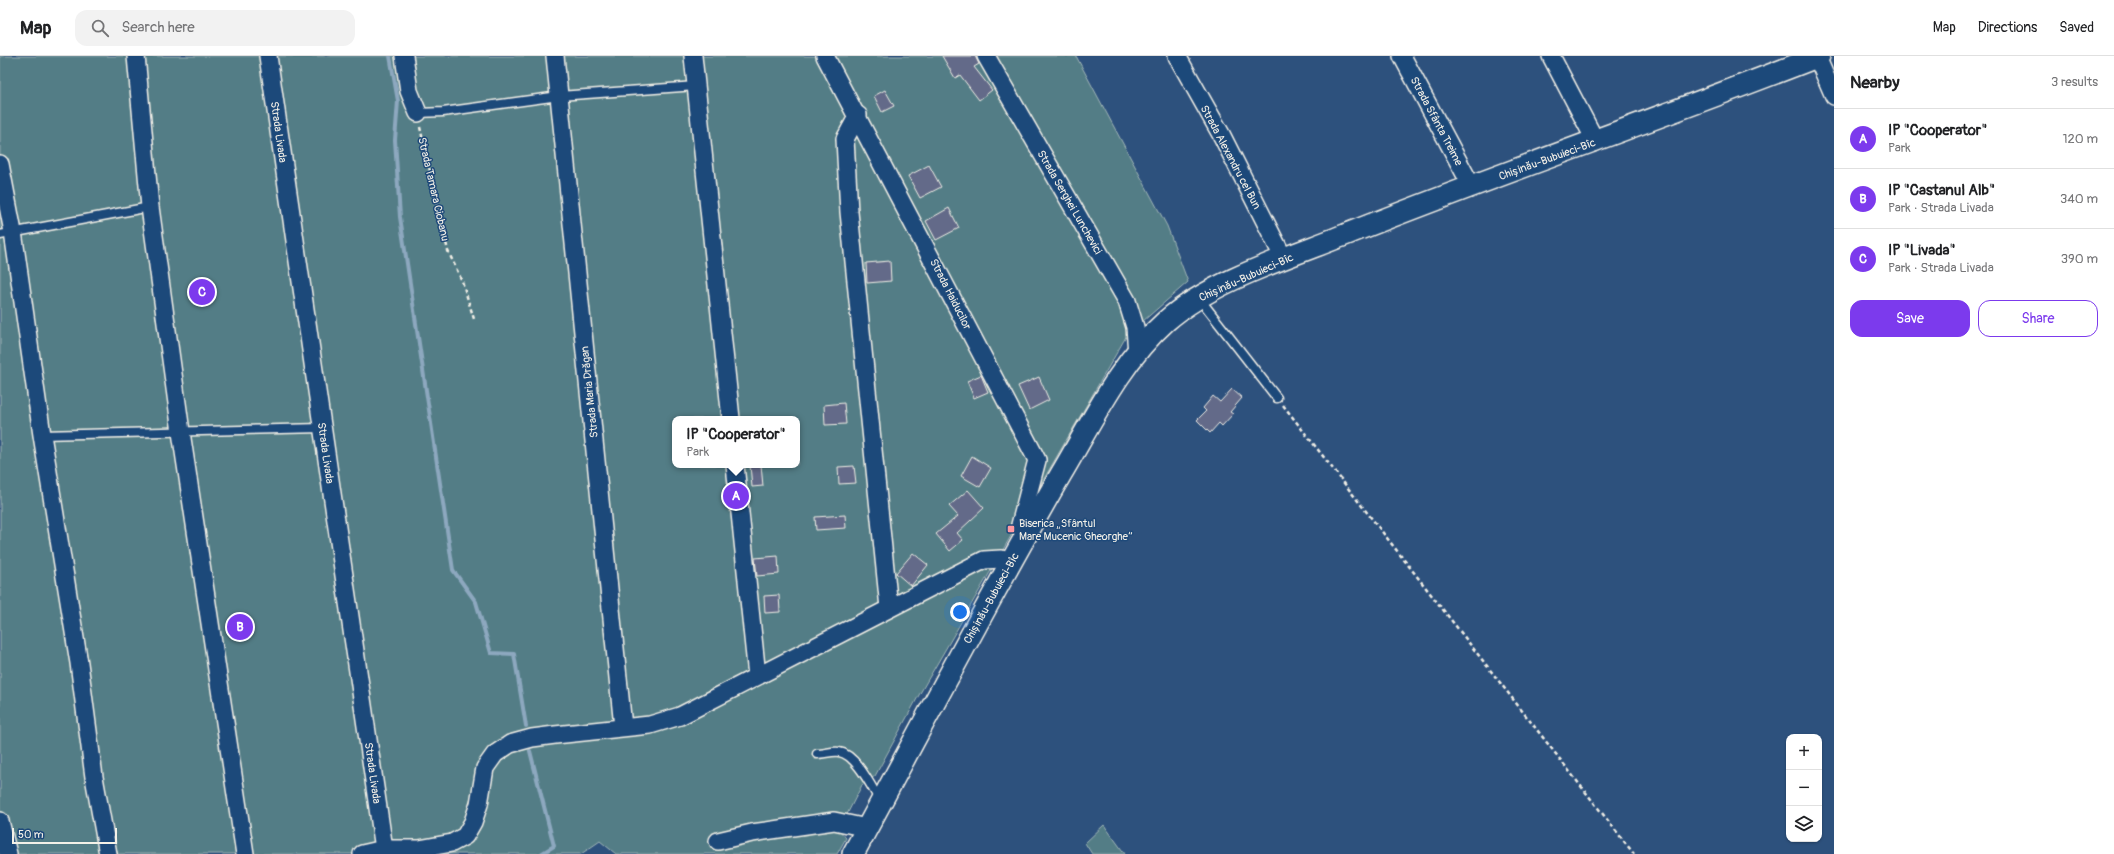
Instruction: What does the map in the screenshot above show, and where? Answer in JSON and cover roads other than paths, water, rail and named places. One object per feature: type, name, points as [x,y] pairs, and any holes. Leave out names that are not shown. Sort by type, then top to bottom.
[{"type":"street","points":[[136,56],[150,207],[245,854]]},
{"type":"street","name":"Strada Livada","points":[[268,56],[384,849]]},
{"type":"street","points":[[404,56],[409,91],[418,113]]},
{"type":"street","name":"Strada Maria Drăgan","points":[[555,56],[623,727]]},
{"type":"street","points":[[693,56],[731,416]]},
{"type":"street","name":"Strada Haiducilor","points":[[825,56],[858,115],[1037,460],[1020,525],[1025,538]]},
{"type":"street","name":"Strada Serghei Lunchevici","points":[[986,56],[1127,301],[1135,327],[1137,353]]},
{"type":"street","name":"Strada Alexandru cel Bun","points":[[1177,56],[1222,136],[1284,259]]},
{"type":"street","name":"Strada Sfânta Treime","points":[[1402,56],[1472,187]]},
{"type":"street","points":[[1551,56],[1596,142]]},
{"type":"street","points":[[1818,56],[1834,96]]},
{"type":"street","name":"Chișinău-Bubuieci-Bîc","points":[[853,854],[1025,538],[1094,418],[1137,353],[1166,321],[1198,298],[1254,271],[1472,187],[1596,142],[1818,56]]},
{"type":"street","points":[[858,115],[845,140],[848,212],[889,608]]},
{"type":"street","points":[[0,164],[7,234],[42,435],[79,663],[94,777],[108,854]]},
{"type":"street","points":[[735,468],[757,676]]},
{"type":"street","points":[[362,854],[384,849],[419,848],[452,843],[465,836],[473,822],[479,804],[485,768],[495,754],[510,744],[532,738],[650,725],[680,716],[984,560],[1001,559],[1012,562]]},
{"type":"street","points":[[0,821],[8,854]]},
{"type":"street","points":[[718,841],[760,831],[834,821],[867,828]]},
{"type":"lane","points":[[418,113],[443,112],[559,96],[696,86]]},
{"type":"lane","points":[[7,234],[150,207]]},
{"type":"lane","points":[[1198,298],[1277,398]]},
{"type":"lane","points":[[42,435],[323,428]]},
{"type":"lane","points":[[817,754],[839,752],[849,756],[860,768],[881,802]]},
{"type":"waterway","points":[[390,56],[398,101],[395,140],[400,217],[453,570],[476,602],[491,653],[514,654],[526,726]]},
{"type":"waterway","points":[[530,751],[554,846],[541,854]]},
{"type":"place","name":"IP \"Livada\"","points":[[202,292]]},
{"type":"place","name":"IP \"Cooperator\"","points":[[736,496]]},
{"type":"place","name":"Biserica „Sfântul Mare Mucenic Gheorghe”","points":[[1011,529]]},
{"type":"place","name":"IP \"Castanul Alb\"","points":[[240,627]]}]
